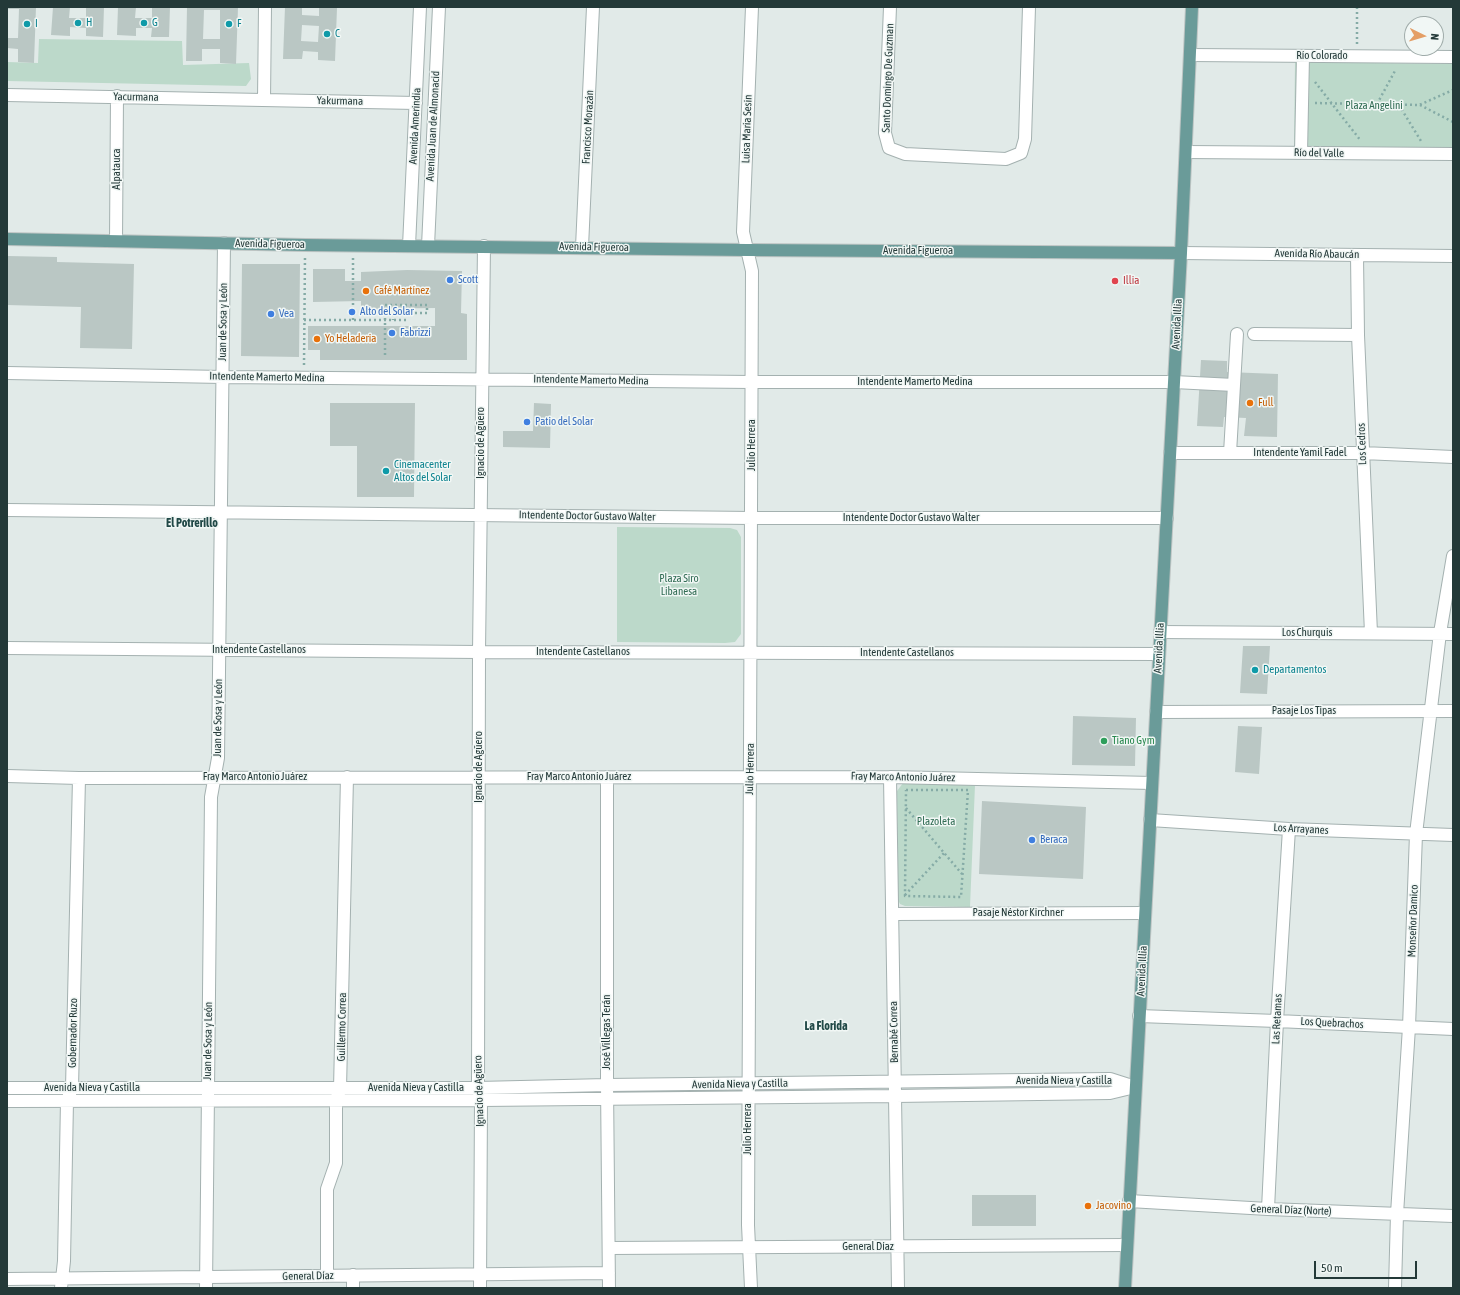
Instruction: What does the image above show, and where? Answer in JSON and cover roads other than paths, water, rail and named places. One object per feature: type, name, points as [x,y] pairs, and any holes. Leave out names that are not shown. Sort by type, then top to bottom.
[{"type":"main road","name":"Avenida Illia","points":[[1124,1288],[1167,518],[1192,7]]},
{"type":"main road","name":"Avenida Figueroa","points":[[7,240],[747,250],[1181,253]]},
{"type":"street","points":[[264,100],[265,7]]},
{"type":"street","name":"Avenida Amerindia","points":[[409,246],[420,7]]},
{"type":"street","name":"Avenida Juan de Almonacid","points":[[428,246],[439,7]]},
{"type":"street","name":"Francisco Morazán","points":[[582,247],[593,7]]},
{"type":"street","name":"Luisa Maria Sesin","points":[[747,250],[743,232],[752,7]]},
{"type":"street","name":"Santo Domingo De Guzman","points":[[890,7],[885,133],[889,148],[905,154],[1006,159],[1021,153],[1025,139],[1029,7]]},
{"type":"street","name":"Río Colorado","points":[[1190,55],[1303,61],[1356,56],[1453,57]]},
{"type":"street","points":[[1301,153],[1303,61]]},
{"type":"street","name":"Yacurmana","points":[[7,94],[264,100]]},
{"type":"street","name":"Alpatauca","points":[[116,242],[117,96]]},
{"type":"street","name":"Yakurmana","points":[[264,100],[416,103]]},
{"type":"street","name":"Río del Valle","points":[[1186,152],[1453,154]]},
{"type":"street","name":"Juan de Sosa y León","points":[[206,1283],[211,797],[218,758],[224,243]]},
{"type":"street","name":"Ignacio de Agüero","points":[[480,1288],[479,652],[484,246]]},
{"type":"street","name":"Julio Herrera","points":[[747,250],[752,271],[752,653],[748,1225],[751,1288]]},
{"type":"street","name":"Avenida Río Abaucán","points":[[1181,253],[1453,256]]},
{"type":"street","name":"Los Cedros","points":[[1357,255],[1362,454],[1371,633]]},
{"type":"street","points":[[1230,453],[1237,334]]},
{"type":"street","points":[[1254,334],[1358,335]]},
{"type":"street","name":"Intendente Mamerto Medina","points":[[7,373],[304,378],[752,382],[1174,382],[1234,385]]},
{"type":"street","name":"Intendente Yamil Fadel","points":[[1170,453],[1362,454],[1453,457]]},
{"type":"street","name":"Intendente Doctor Gustavo Walter","points":[[7,510],[221,511],[752,518],[1167,518]]},
{"type":"street","name":"Monseñor Damico","points":[[1395,1288],[1397,1214],[1409,1027],[1416,834],[1440,633],[1453,556]]},
{"type":"street","name":"Los Churquis","points":[[1160,632],[1453,634]]},
{"type":"street","name":"Intendente Castellanos","points":[[7,648],[479,652],[1159,654]]},
{"type":"street","name":"Pasaje Los Tipas","points":[[1156,712],[1453,711]]},
{"type":"street","name":"Fray Marco Antonio Juárez","points":[[7,776],[79,778],[750,776],[890,777],[1152,783]]},
{"type":"street","name":"Guillermo Correa","points":[[327,1276],[328,1189],[336,1163],[347,777]]},
{"type":"street","name":"José Villegas Terán","points":[[607,777],[607,1098],[609,1288]]},
{"type":"street","name":"Bernabé Correa","points":[[890,777],[898,1288]]},
{"type":"street","name":"Gobernador Ruzo","points":[[62,1284],[64,1261],[67,1101],[72,1088],[79,778]]},
{"type":"street","name":"Los Arrayanes","points":[[1150,820],[1289,829],[1453,836]]},
{"type":"street","name":"Las Retamas","points":[[1268,1209],[1277,1020],[1289,829]]},
{"type":"street","name":"Pasaje Néstor Kirchner","points":[[892,914],[1145,913]]},
{"type":"street","name":"Los Quebrachos","points":[[1139,1016],[1277,1020],[1453,1029]]},
{"type":"street","name":"Avenida Nieva y Castilla","points":[[479,1094],[607,1085],[1110,1079],[1135,1087]]},
{"type":"street","name":"Avenida Nieva y Castilla","points":[[7,1101],[67,1101],[208,1095],[338,1094],[479,1094],[607,1098],[749,1098],[1110,1093],[1135,1087]]},
{"type":"street","name":"Avenida Nieva y Castilla","points":[[7,1088],[72,1088],[208,1095]]},
{"type":"street","name":"General Díaz (Norte)","points":[[1129,1202],[1453,1216]]},
{"type":"street","name":"General Díaz","points":[[609,1248],[1127,1245]]},
{"type":"street","name":"General Díaz","points":[[7,1279],[62,1284],[206,1283],[353,1275],[609,1272]]},
{"type":"street","points":[[353,1275],[353,1288]]},
{"type":"place","name":"H","points":[[78,23]]},
{"type":"place","name":"G","points":[[144,23]]},
{"type":"place","name":"I","points":[[27,24]]},
{"type":"place","name":"F","points":[[229,24]]},
{"type":"place","name":"C","points":[[327,34]]},
{"type":"place","name":"Scott","points":[[450,280]]},
{"type":"place","name":"Illia","points":[[1115,281]]},
{"type":"place","name":"Café Martínez","points":[[366,291]]},
{"type":"place","name":"Alto del Solar","points":[[352,312]]},
{"type":"place","name":"Vea","points":[[271,314]]},
{"type":"place","name":"Fabrizzi","points":[[392,333]]},
{"type":"place","name":"Yo Heladeria","points":[[317,339]]},
{"type":"place","name":"Full","points":[[1250,403]]},
{"type":"place","name":"Patio del Solar","points":[[527,422]]},
{"type":"place","name":"Cinemacenter Altos del Solar","points":[[386,471]]},
{"type":"place","name":"Departamentos","points":[[1255,670]]},
{"type":"place","name":"Tiano Gym","points":[[1104,741]]},
{"type":"place","name":"Beraca","points":[[1032,840]]},
{"type":"place","name":"Jacovino","points":[[1088,1206]]},
{"type":"district","name":"El Potrerillo","points":[[192,523]]},
{"type":"district","name":"La Florida","points":[[826,1026]]},
{"type":"park label","name":"Plaza Angelini","points":[[1374,106]]},
{"type":"park label","name":"Plaza Siro Libanesa","points":[[679,585]]},
{"type":"park label","name":"Plazoleta","points":[[936,822]]}]
